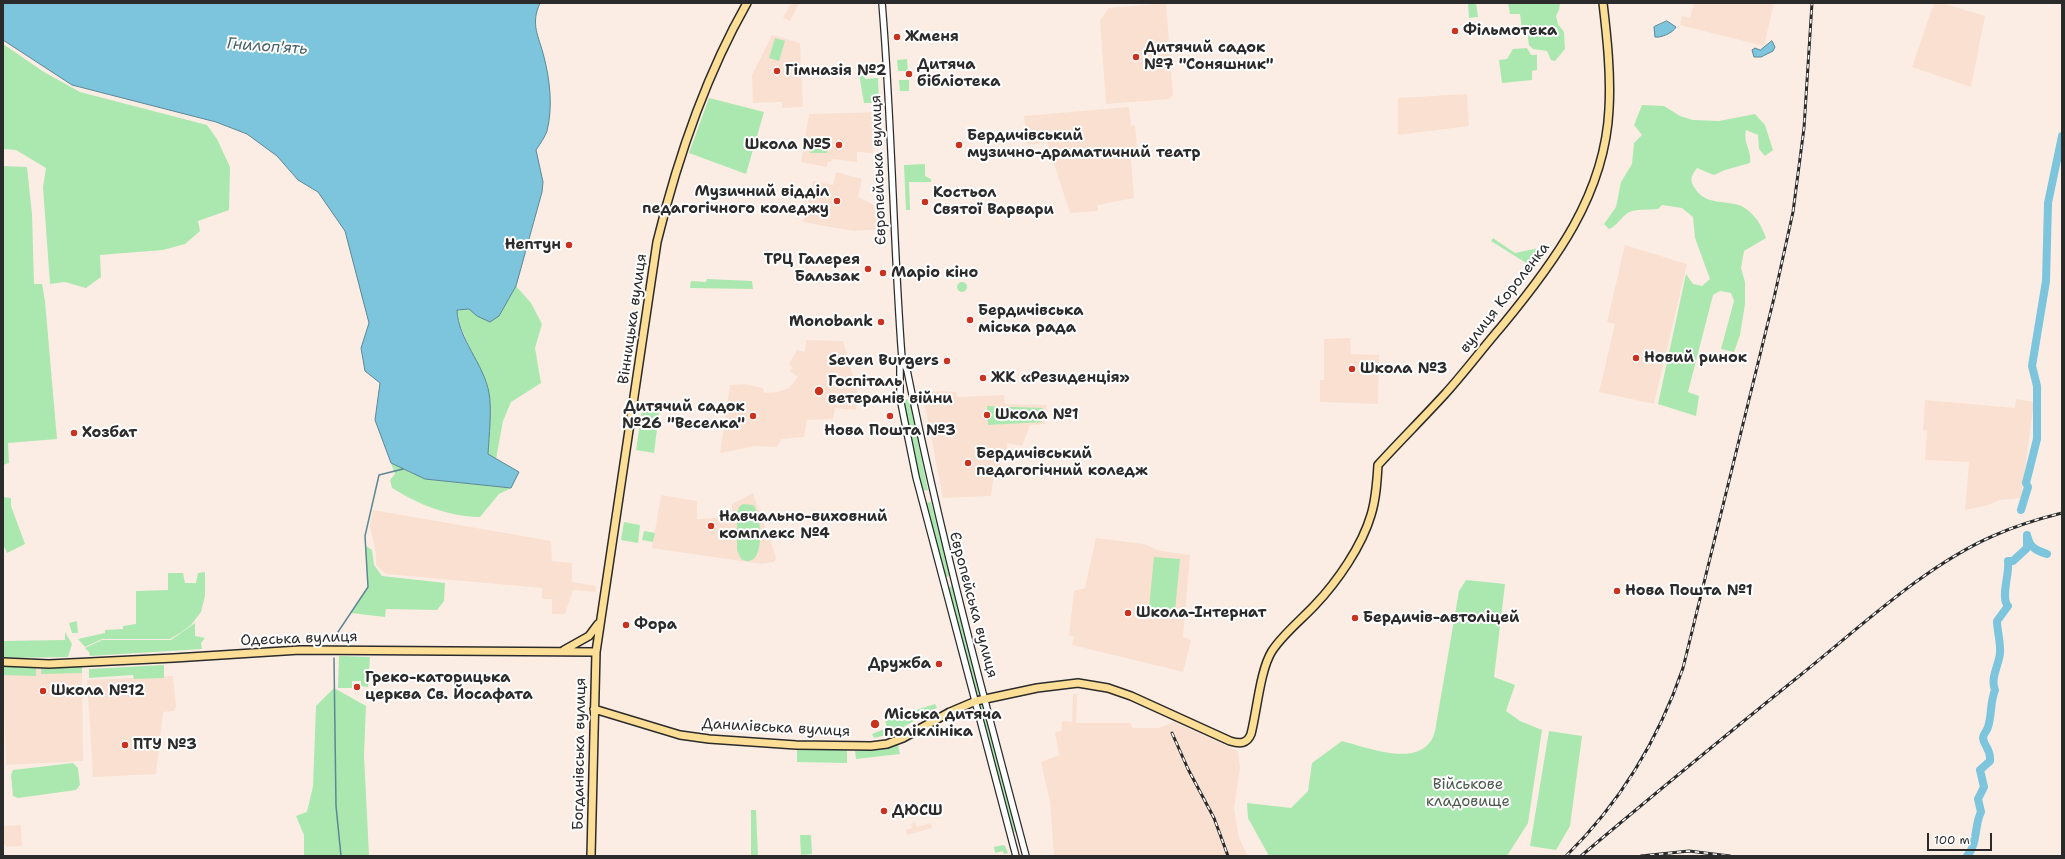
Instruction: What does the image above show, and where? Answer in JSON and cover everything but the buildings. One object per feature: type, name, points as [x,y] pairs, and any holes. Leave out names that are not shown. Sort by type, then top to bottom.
[{"type":"main road","name":"Вінницька вулиця","points":[[596,649],[657,242],[670,191],[682,153],[721,54],[747,3]]},
{"type":"main road","name":"вулиця Короленка","points":[[1251,734],[1266,667],[1271,652],[1326,593],[1342,571],[1371,516],[1376,491],[1378,465],[1445,394],[1524,299],[1552,262],[1579,219],[1591,193],[1604,145],[1609,110],[1603,3]]},
{"type":"main road","points":[[580,642],[588,636],[599,623]]},
{"type":"main road","points":[[560,652],[580,642],[590,639],[594,640],[596,649]]},
{"type":"main road","name":"Одеська вулиця","points":[[3,662],[49,664],[150,660],[296,650],[582,652],[596,649]]},
{"type":"main road","name":"Богданівська вулиця","points":[[591,856],[596,649]]},
{"type":"main road","points":[[582,652],[590,657],[595,666]]},
{"type":"main road","name":"Данилівська вулиця","points":[[594,709],[680,735],[702,738],[796,745],[871,746],[887,744],[903,738],[950,712],[985,698],[1058,685],[1078,684],[1094,685],[1131,696],[1230,741],[1243,742],[1248,739],[1251,734]]},
{"type":"street","name":"Європейська вулиця","points":[[882,3],[890,109],[894,236],[902,359],[907,370],[934,500],[954,583],[1026,856]]},
{"type":"street","name":"Європейська вулиця","points":[[902,359],[900,364],[900,398],[916,477],[942,581],[976,701],[1016,856]]},
{"type":"shaded area","points":[[791,3],[799,3],[790,21],[783,18]]},
{"type":"shaded area","name":"Дитячий садок №7 \"Соняшник\"","points":[[1166,3],[1173,95],[1170,99],[1106,104],[1100,20],[1109,8]]},
{"type":"shaded area","points":[[1694,3],[1774,3],[1764,46],[1680,25],[1682,16],[1690,18]]},
{"type":"shaded area","points":[[1934,3],[1942,3],[1985,16],[1971,87],[1912,67]]},
{"type":"shaded area","name":"Гімназія №2","points":[[772,35],[800,43],[803,107],[782,108],[782,102],[753,103],[752,75]]},
{"type":"shaded area","points":[[1467,94],[1469,126],[1398,135],[1398,98]]},
{"type":"shaded area","points":[[1129,107],[1131,126],[1135,125],[1138,157],[1131,159],[1134,198],[1098,205],[1098,211],[1070,213],[1047,142],[1027,145],[1024,116]]},
{"type":"shaded area","name":"Школа №5","points":[[882,112],[882,137],[873,137],[873,153],[857,152],[857,162],[833,159],[831,162],[828,162],[827,167],[801,162],[809,114]]},
{"type":"shaded area","name":"Музичний відділ педагогічного коледжу","points":[[836,172],[862,179],[858,197],[874,205],[882,206],[883,229],[853,231],[803,222],[813,181],[833,185]]},
{"type":"shaded area","name":"Новий ринок","points":[[1625,245],[1687,264],[1654,404],[1599,392],[1615,324],[1607,322]]},
{"type":"shaded area","name":"Школа №3","points":[[1350,338],[1351,354],[1379,355],[1378,404],[1320,402],[1320,380],[1324,380],[1324,339]]},
{"type":"shaded area","name":"Госпіталь ветеранів війни","points":[[806,340],[843,341],[857,390],[856,410],[835,408],[833,419],[807,420],[804,437],[781,439],[777,447],[755,446],[720,453],[730,385],[745,384],[763,388],[764,393],[778,392],[789,388],[798,377],[790,371],[793,368],[789,364],[797,350],[805,352]]},
{"type":"shaded area","points":[[932,392],[956,392],[957,397],[1004,395],[1005,404],[1047,405],[1045,424],[1030,425],[1022,446],[1007,443],[1007,453],[999,455],[1001,472],[994,475],[991,496],[943,498],[924,401],[933,400]]},
{"type":"shaded area","points":[[2016,399],[2034,402],[2021,498],[2000,500],[1988,505],[1965,510],[1969,462],[1925,460],[1927,431],[1923,430],[1925,400],[2015,408]]},
{"type":"shaded area","name":"Навчально-виховний комплекс №4","points":[[753,493],[776,558],[774,562],[761,564],[652,548],[661,495],[697,501],[697,519],[732,517],[732,504]]},
{"type":"shaded area","points":[[373,510],[551,541],[552,561],[572,563],[572,582],[596,586],[596,592],[573,590],[565,614],[552,614],[552,599],[542,599],[542,588],[386,574],[376,565],[376,554],[370,525]]},
{"type":"shaded area","name":"Школа-Інтернат","points":[[1096,538],[1144,544],[1161,551],[1190,555],[1183,637],[1191,640],[1183,672],[1072,645],[1074,636],[1069,636],[1074,591],[1085,588]]},
{"type":"shaded area","name":"Школа №12","points":[[3,665],[82,666],[83,761],[6,765]]},
{"type":"shaded area","name":"ПТУ №3","points":[[173,676],[176,706],[174,711],[163,712],[156,774],[93,777],[87,680]]},
{"type":"shaded area","points":[[1073,694],[1077,694],[1076,723],[1130,723],[1133,728],[1158,728],[1174,722],[1238,751],[1240,768],[1234,809],[1239,838],[1248,856],[1054,856],[1050,802],[1041,762],[1059,755],[1055,732],[1061,731],[1062,721],[1072,722]]},
{"type":"shaded area","points":[[915,822],[917,827],[931,823],[932,828],[907,835],[906,830],[912,828],[911,824]]},
{"type":"shaded area","points":[[21,825],[22,846],[6,847],[6,845],[3,845],[3,826]]},
{"type":"green space","points":[[1468,3],[1476,3],[1478,17],[1469,18]]},
{"type":"green space","points":[[1508,3],[1560,3],[1556,16],[1558,24],[1564,32],[1565,49],[1555,61],[1551,60],[1547,51],[1533,49],[1529,45],[1527,30],[1522,29],[1520,14],[1510,14]]},
{"type":"green space","points":[[775,38],[785,41],[779,61],[769,58]]},
{"type":"green space","points":[[3,44],[44,72],[80,92],[207,125],[217,139],[230,167],[229,210],[198,221],[200,231],[185,244],[163,250],[100,255],[101,277],[86,288],[65,282],[50,284],[43,187],[46,168],[16,150],[3,149]]},
{"type":"green space","points":[[1527,48],[1531,55],[1537,55],[1537,70],[1532,71],[1532,80],[1502,83],[1499,60],[1507,59],[1513,49]]},
{"type":"green space","points":[[907,59],[908,71],[898,71],[897,60]]},
{"type":"green space","points":[[859,74],[864,74],[865,79],[878,78],[879,103],[864,103]]},
{"type":"green space","points":[[899,80],[909,80],[909,91],[900,91]]},
{"type":"green space","points":[[709,98],[764,112],[746,174],[689,153]]},
{"type":"green space","points":[[1642,105],[1664,106],[1680,116],[1693,120],[1719,121],[1755,114],[1765,125],[1773,150],[1765,156],[1759,149],[1758,135],[1746,130],[1745,135],[1750,154],[1750,163],[1725,170],[1714,175],[1697,168],[1692,177],[1694,187],[1699,194],[1705,198],[1718,202],[1739,205],[1749,211],[1763,229],[1766,238],[1744,251],[1741,268],[1745,282],[1745,304],[1740,335],[1734,352],[1721,349],[1734,301],[1731,293],[1720,291],[1713,295],[1688,392],[1699,396],[1696,416],[1658,404],[1686,274],[1693,284],[1702,286],[1710,279],[1695,238],[1693,217],[1682,208],[1662,205],[1658,209],[1629,212],[1609,229],[1604,224],[1616,207],[1621,182],[1632,164],[1634,143],[1642,135],[1634,125]]},
{"type":"green space","points":[[811,142],[828,143],[827,153],[810,153]]},
{"type":"green space","points":[[925,164],[925,176],[931,179],[931,182],[909,182],[910,210],[906,210],[904,165]]},
{"type":"green space","points":[[3,166],[27,167],[32,214],[34,284],[42,284],[45,301],[57,439],[8,443],[9,463],[3,465]]},
{"type":"green space","points":[[1493,238],[1515,253],[1552,245],[1542,260],[1531,266],[1491,241]]},
{"type":"green space","points":[[707,279],[752,281],[753,289],[690,288],[691,281],[706,282]]},
{"type":"green space","points":[[960,282],[964,282],[966,283],[966,291],[960,292],[957,289],[957,285]]},
{"type":"green space","points":[[516,286],[531,303],[542,324],[535,348],[541,383],[511,402],[503,421],[496,459],[488,454],[489,393],[460,325],[457,310],[469,309],[499,316]]},
{"type":"green space","points":[[909,399],[928,490],[921,491],[903,400]]},
{"type":"green space","points":[[987,406],[1043,408],[1042,422],[988,425]]},
{"type":"green space","points":[[642,411],[659,413],[654,453],[636,450]]},
{"type":"green space","points":[[391,463],[425,479],[511,488],[499,494],[480,517],[445,512],[413,500],[392,488],[390,480],[395,474]]},
{"type":"green space","points":[[3,497],[11,498],[11,506],[25,544],[7,553],[3,544]]},
{"type":"green space","points":[[931,502],[950,576],[943,578],[924,503]]},
{"type":"green space","points":[[743,504],[753,505],[759,518],[759,550],[755,557],[749,561],[741,559],[737,550],[737,513],[739,507]]},
{"type":"green space","points":[[624,522],[640,525],[638,543],[621,540]]},
{"type":"green space","points":[[644,531],[655,533],[653,542],[642,540]]},
{"type":"green space","points":[[365,545],[372,550],[374,565],[382,576],[445,583],[444,601],[437,610],[386,609],[385,617],[351,613],[368,587]]},
{"type":"green space","points":[[1154,557],[1180,559],[1175,611],[1149,608]]},
{"type":"green space","points":[[205,572],[205,596],[201,612],[191,625],[170,639],[102,639],[85,647],[78,639],[105,633],[105,630],[123,629],[123,626],[136,624],[136,591],[168,590],[168,573],[183,573],[185,583],[196,583],[198,573]]},
{"type":"green space","name":"Військове кладовище","points":[[1466,580],[1505,584],[1494,677],[1515,685],[1506,711],[1520,721],[1542,730],[1528,823],[1507,856],[1269,856],[1248,818],[1247,803],[1291,808],[1308,791],[1312,763],[1342,741],[1388,753],[1401,754],[1412,753],[1422,749],[1431,741],[1435,731],[1459,591]]},
{"type":"green space","points":[[952,586],[982,694],[976,696],[946,588]]},
{"type":"green space","points":[[77,621],[78,633],[72,633],[69,623]]},
{"type":"green space","points":[[195,623],[195,636],[205,638],[201,643],[202,649],[90,656],[89,652],[85,648],[102,640],[171,640]]},
{"type":"green space","points":[[65,632],[72,644],[68,657],[3,658],[3,641],[65,640]]},
{"type":"green space","points":[[339,656],[370,657],[368,687],[361,686],[361,681],[352,681],[352,688],[338,688]]},
{"type":"green space","points":[[3,665],[36,665],[36,676],[3,675]]},
{"type":"green space","points":[[164,665],[164,678],[134,679],[133,675],[89,678],[89,669]]},
{"type":"green space","points":[[41,666],[82,666],[82,673],[41,674]]},
{"type":"green space","points":[[334,688],[366,706],[364,755],[369,856],[304,856],[304,835],[296,816],[307,812],[313,786],[316,706]]},
{"type":"green space","points":[[935,704],[937,708],[891,734],[874,738],[872,734],[887,728],[885,720]]},
{"type":"green space","points":[[984,704],[1017,831],[1012,832],[979,706]]},
{"type":"green space","points":[[1549,731],[1582,736],[1570,826],[1556,850],[1530,846]]},
{"type":"green space","points":[[898,744],[900,754],[856,759],[855,751],[881,749]]},
{"type":"green space","points":[[797,749],[847,750],[847,763],[797,762]]},
{"type":"green space","points":[[73,763],[78,768],[80,785],[76,790],[18,798],[13,796],[11,775],[13,770]]},
{"type":"green space","points":[[751,810],[756,810],[758,856],[751,856]]},
{"type":"green space","points":[[800,835],[811,835],[812,854],[801,855]]},
{"type":"green space","points":[[1003,845],[1008,853],[1004,854],[1003,851],[995,853],[994,847]]},
{"type":"water","name":"Гнилоп'ять","points":[[3,3],[540,3],[537,11],[536,30],[548,75],[550,94],[550,113],[547,131],[536,150],[543,182],[542,192],[516,286],[499,316],[490,322],[477,316],[469,309],[457,310],[458,321],[466,341],[482,372],[489,393],[490,415],[488,454],[519,472],[511,488],[425,479],[391,463],[375,420],[380,383],[365,371],[361,348],[369,323],[345,231],[318,192],[298,180],[277,156],[247,134],[216,122],[72,85],[3,40]]},
{"type":"water","points":[[1667,21],[1676,27],[1667,35],[1655,37],[1654,27]]},
{"type":"water","points":[[1772,41],[1775,47],[1773,51],[1761,57],[1754,57],[1752,50],[1755,48],[1760,50]]},
{"type":"waterway","points":[[2021,510],[2028,487],[2026,483],[2037,439],[2037,386],[2032,366],[2046,281],[2048,203],[2062,136]]},
{"type":"waterway","points":[[335,643],[336,635],[368,587],[365,536],[379,475],[403,469]]},
{"type":"waterway","points":[[1967,856],[1973,846],[1977,823],[1981,812],[1978,799],[1984,787],[1980,770],[1990,761],[1989,753],[1983,738],[1989,722],[1992,699],[1995,690],[1994,676],[2000,653],[1997,621],[2008,606],[2005,597],[2008,561],[2013,561],[2027,548],[2027,535]]},
{"type":"waterway","points":[[2028,538],[2033,547],[2047,554]]},
{"type":"waterway","points":[[334,658],[336,806],[341,856]]},
{"type":"railway","points":[[1566,856],[1604,814],[1636,769],[1662,721],[1683,668],[1774,298],[1793,212],[1804,128],[1812,3]]},
{"type":"railway","points":[[1581,856],[1867,620],[1917,581],[1967,549],[1993,536],[2027,523],[2062,513]]},
{"type":"railway","points":[[1172,733],[1188,769],[1214,818],[1228,856]]},
{"type":"railway","points":[[1641,856],[1689,851],[1730,856]]},
{"type":"place","name":"Фільмотека","points":[[1455,31]]},
{"type":"place","name":"Жменя","points":[[897,37]]},
{"type":"place","name":"Дитячий садок №7 \"Соняшник\"","points":[[1136,57]]},
{"type":"place","name":"Гімназія №2","points":[[777,71]]},
{"type":"place","name":"Дитяча бібліотека","points":[[909,74]]},
{"type":"place","name":"Школа №5","points":[[839,145]]},
{"type":"place","name":"Бердичівський музично-драматичний театр","points":[[959,145]]},
{"type":"place","name":"Музичний відділ педагогічного коледжу","points":[[837,201]]},
{"type":"place","name":"Костьол Святої Варвари","points":[[925,202]]},
{"type":"place","name":"Нептун","points":[[569,245]]},
{"type":"place","name":"ТРЦ Галерея Бальзак","points":[[868,269]]},
{"type":"place","name":"Маріо кіно","points":[[883,273]]},
{"type":"place","name":"Бердичівська міська рада","points":[[970,320]]},
{"type":"place","name":"Monobank","points":[[881,322]]},
{"type":"place","name":"Новий ринок","points":[[1636,358]]},
{"type":"place","name":"Seven Burgers","points":[[947,361]]},
{"type":"place","name":"Школа №3","points":[[1352,369]]},
{"type":"place","name":"ЖК «Резиденція»","points":[[983,378]]},
{"type":"place","name":"Госпіталь ветеранів війни","points":[[819,391]]},
{"type":"place","name":"Школа №1","points":[[987,415]]},
{"type":"place","name":"Дитячий садок №26 \"Веселка\"","points":[[753,416]]},
{"type":"place","name":"Нова Пошта №3","points":[[890,416]]},
{"type":"place","name":"Хозбат","points":[[74,433]]},
{"type":"place","name":"Бердичівський педагогічний коледж","points":[[968,463]]},
{"type":"place","name":"Навчально-виховний комплекс №4","points":[[711,526]]},
{"type":"place","name":"Нова Пошта №1","points":[[1617,591]]},
{"type":"place","name":"Школа-Інтернат","points":[[1128,613]]},
{"type":"place","name":"Бердичів-автоліцей","points":[[1355,618]]},
{"type":"place","name":"Фора","points":[[626,625]]},
{"type":"place","name":"Дружба","points":[[939,664]]},
{"type":"place","name":"Греко-каторицька церква Св. Йосафата","points":[[357,687]]},
{"type":"place","name":"Школа №12","points":[[43,691]]},
{"type":"place","name":"Міська дитяча поліклініка","points":[[875,724]]},
{"type":"place","name":"ПТУ №3","points":[[125,745]]},
{"type":"place","name":"ДЮСШ","points":[[884,811]]}]
